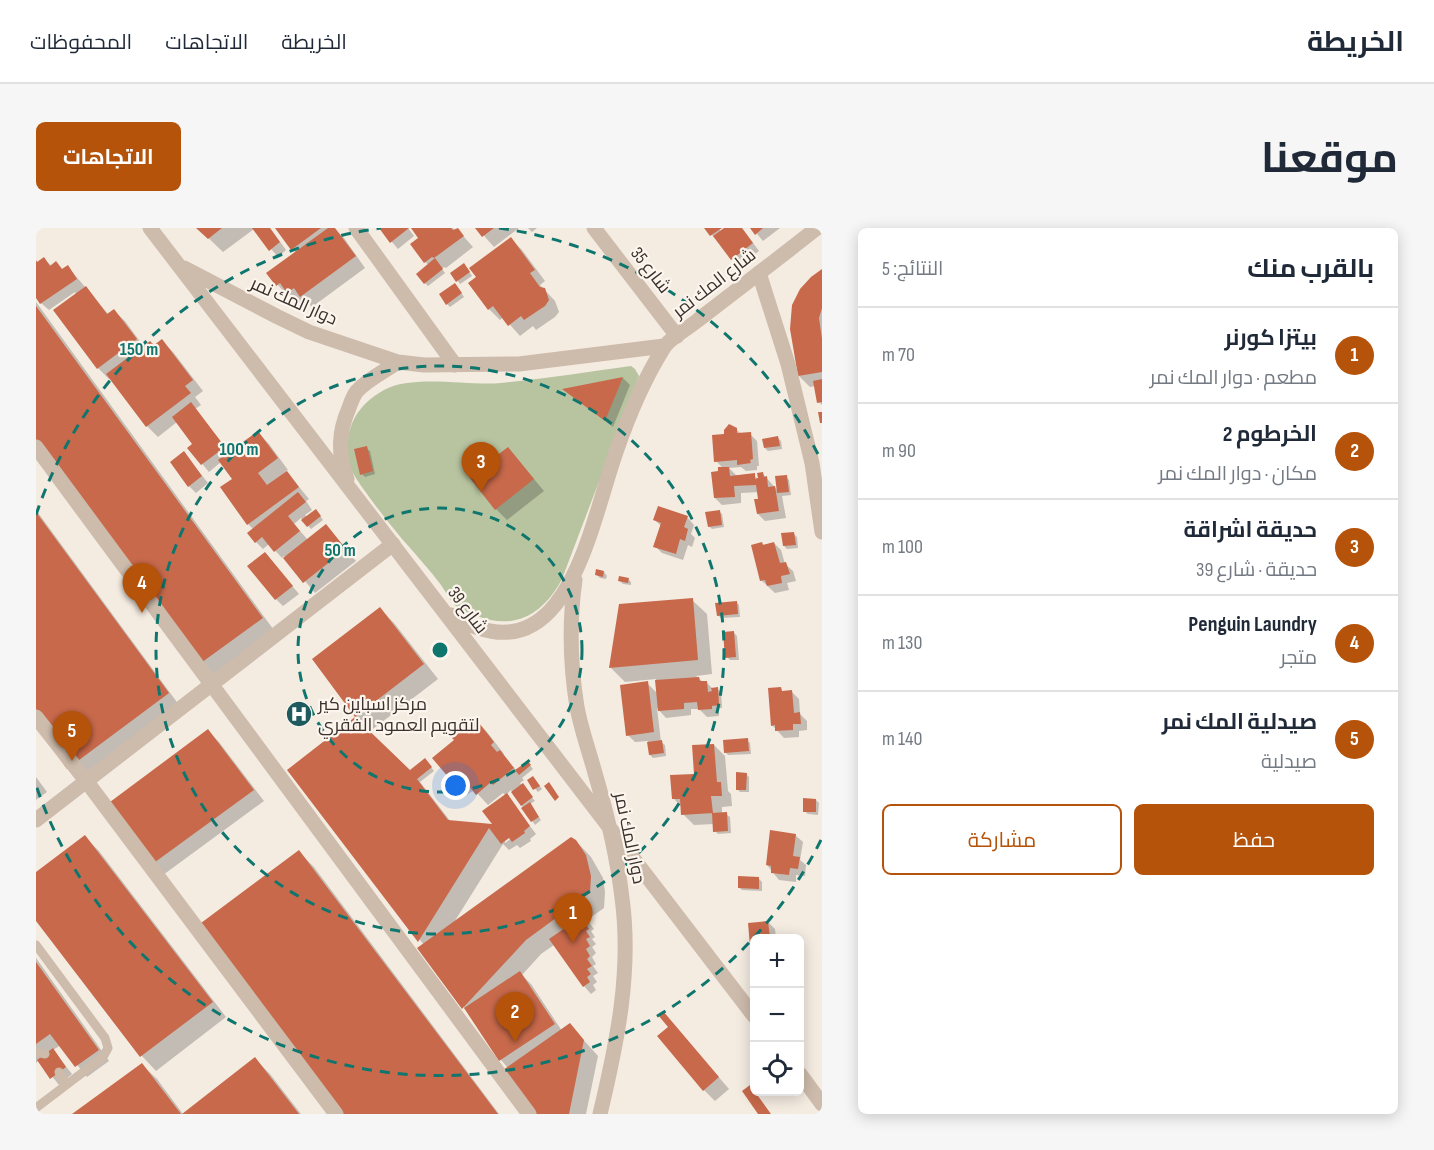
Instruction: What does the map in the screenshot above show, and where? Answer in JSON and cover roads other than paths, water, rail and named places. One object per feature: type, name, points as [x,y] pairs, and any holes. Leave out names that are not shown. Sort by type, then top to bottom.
[{"type":"street","name":"شارع 39","points":[[150,228],[750,1011]]},
{"type":"street","points":[[356,228],[455,365]]},
{"type":"street","name":"شارع 35","points":[[594,228],[677,336]]},
{"type":"street","name":"شارع المك نمر","points":[[664,346],[815,229]]},
{"type":"street","name":"دوار المك نمر","points":[[178,265],[309,332],[398,362],[424,365],[519,364],[664,346]]},
{"type":"street","points":[[759,273],[788,364],[812,464],[822,532]]},
{"type":"street","points":[[444,610],[477,629],[492,633],[522,632],[549,613],[576,571],[632,409],[664,346]]},
{"type":"street","points":[[352,490],[343,467],[339,444],[344,418],[355,393],[398,362]]},
{"type":"street","points":[[36,447],[529,1114]]},
{"type":"street","points":[[36,820],[393,544]]},
{"type":"street","name":"دوار المك نمر","points":[[576,571],[571,619],[571,666],[578,710],[610,828],[623,899],[625,960],[622,1002],[600,1114]]},
{"type":"street","points":[[36,717],[336,1114]]},
{"type":"street","points":[[804,1079],[822,1104]]},
{"type":"lane","points":[[36,945],[105,1038],[108,1048],[103,1057],[36,1108]]},
{"type":"lane","points":[[59,1072],[66,1085]]},
{"type":"place","name":"حديقة اشراقة","points":[[481,492]]},
{"type":"place","name":"Penguin Laundry","points":[[142,613]]},
{"type":"place","name":"مركز اسباين كير لتقويم العمود الفقري","points":[[299,714]]},
{"type":"place","name":"صيدلية المك نمر","points":[[72,761]]},
{"type":"place","name":"بيتزا كورنر","points":[[573,943]]},
{"type":"place","name":"الخرطوم 2","points":[[515,1042]]}]
